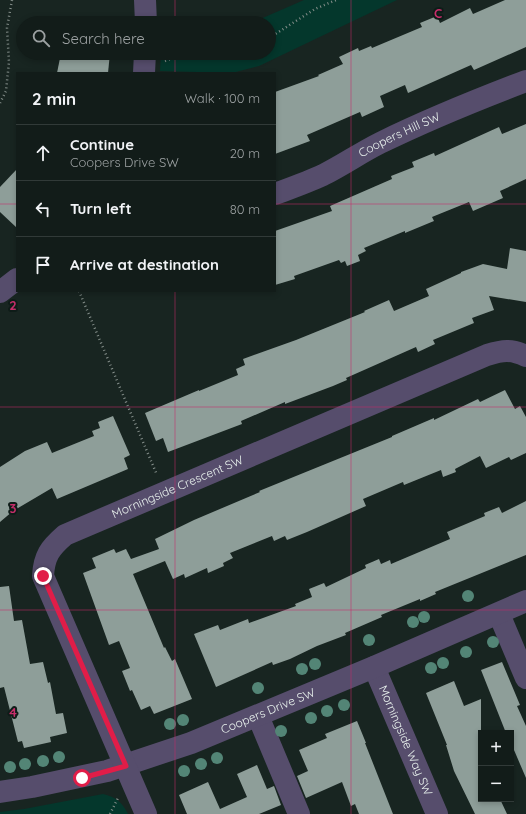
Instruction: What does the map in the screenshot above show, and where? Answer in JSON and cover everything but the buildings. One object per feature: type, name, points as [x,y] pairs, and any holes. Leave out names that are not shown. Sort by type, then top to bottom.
[{"type":"street","points":[[145,0],[146,16]]},
{"type":"street","points":[[144,72],[145,60]]},
{"type":"street","name":"Coopers Hill SW","points":[[276,194],[324,174],[378,144],[426,122],[526,81]]},
{"type":"street","points":[[0,292],[16,280]]},
{"type":"street","name":"Morningside Crescent SW","points":[[146,814],[43,576],[47,555],[53,545],[65,535],[488,355],[502,350],[518,352],[526,356]]},
{"type":"street","name":"Coopers Drive SW","points":[[0,792],[82,778],[126,766],[191,743],[374,667],[526,601]]},
{"type":"street","points":[[499,614],[526,678]]},
{"type":"street","name":"Morningside Way SW","points":[[374,667],[437,814]]},
{"type":"street","points":[[258,716],[299,814]]},
{"type":"path","points":[[0,103],[6,91],[9,62],[7,28],[12,0]]},
{"type":"path","points":[[276,34],[315,9],[336,0]]},
{"type":"path","points":[[79,292],[164,493]]},
{"type":"green space","points":[[304,0],[397,0],[276,58],[276,16],[267,16]]},
{"type":"green space","points":[[161,60],[272,60],[259,66],[236,72],[160,71]]},
{"type":"green space","points":[[103,794],[118,801],[128,814],[0,814],[0,812]]},
{"type":"route","points":[[43,576],[126,766],[82,778]]}]
